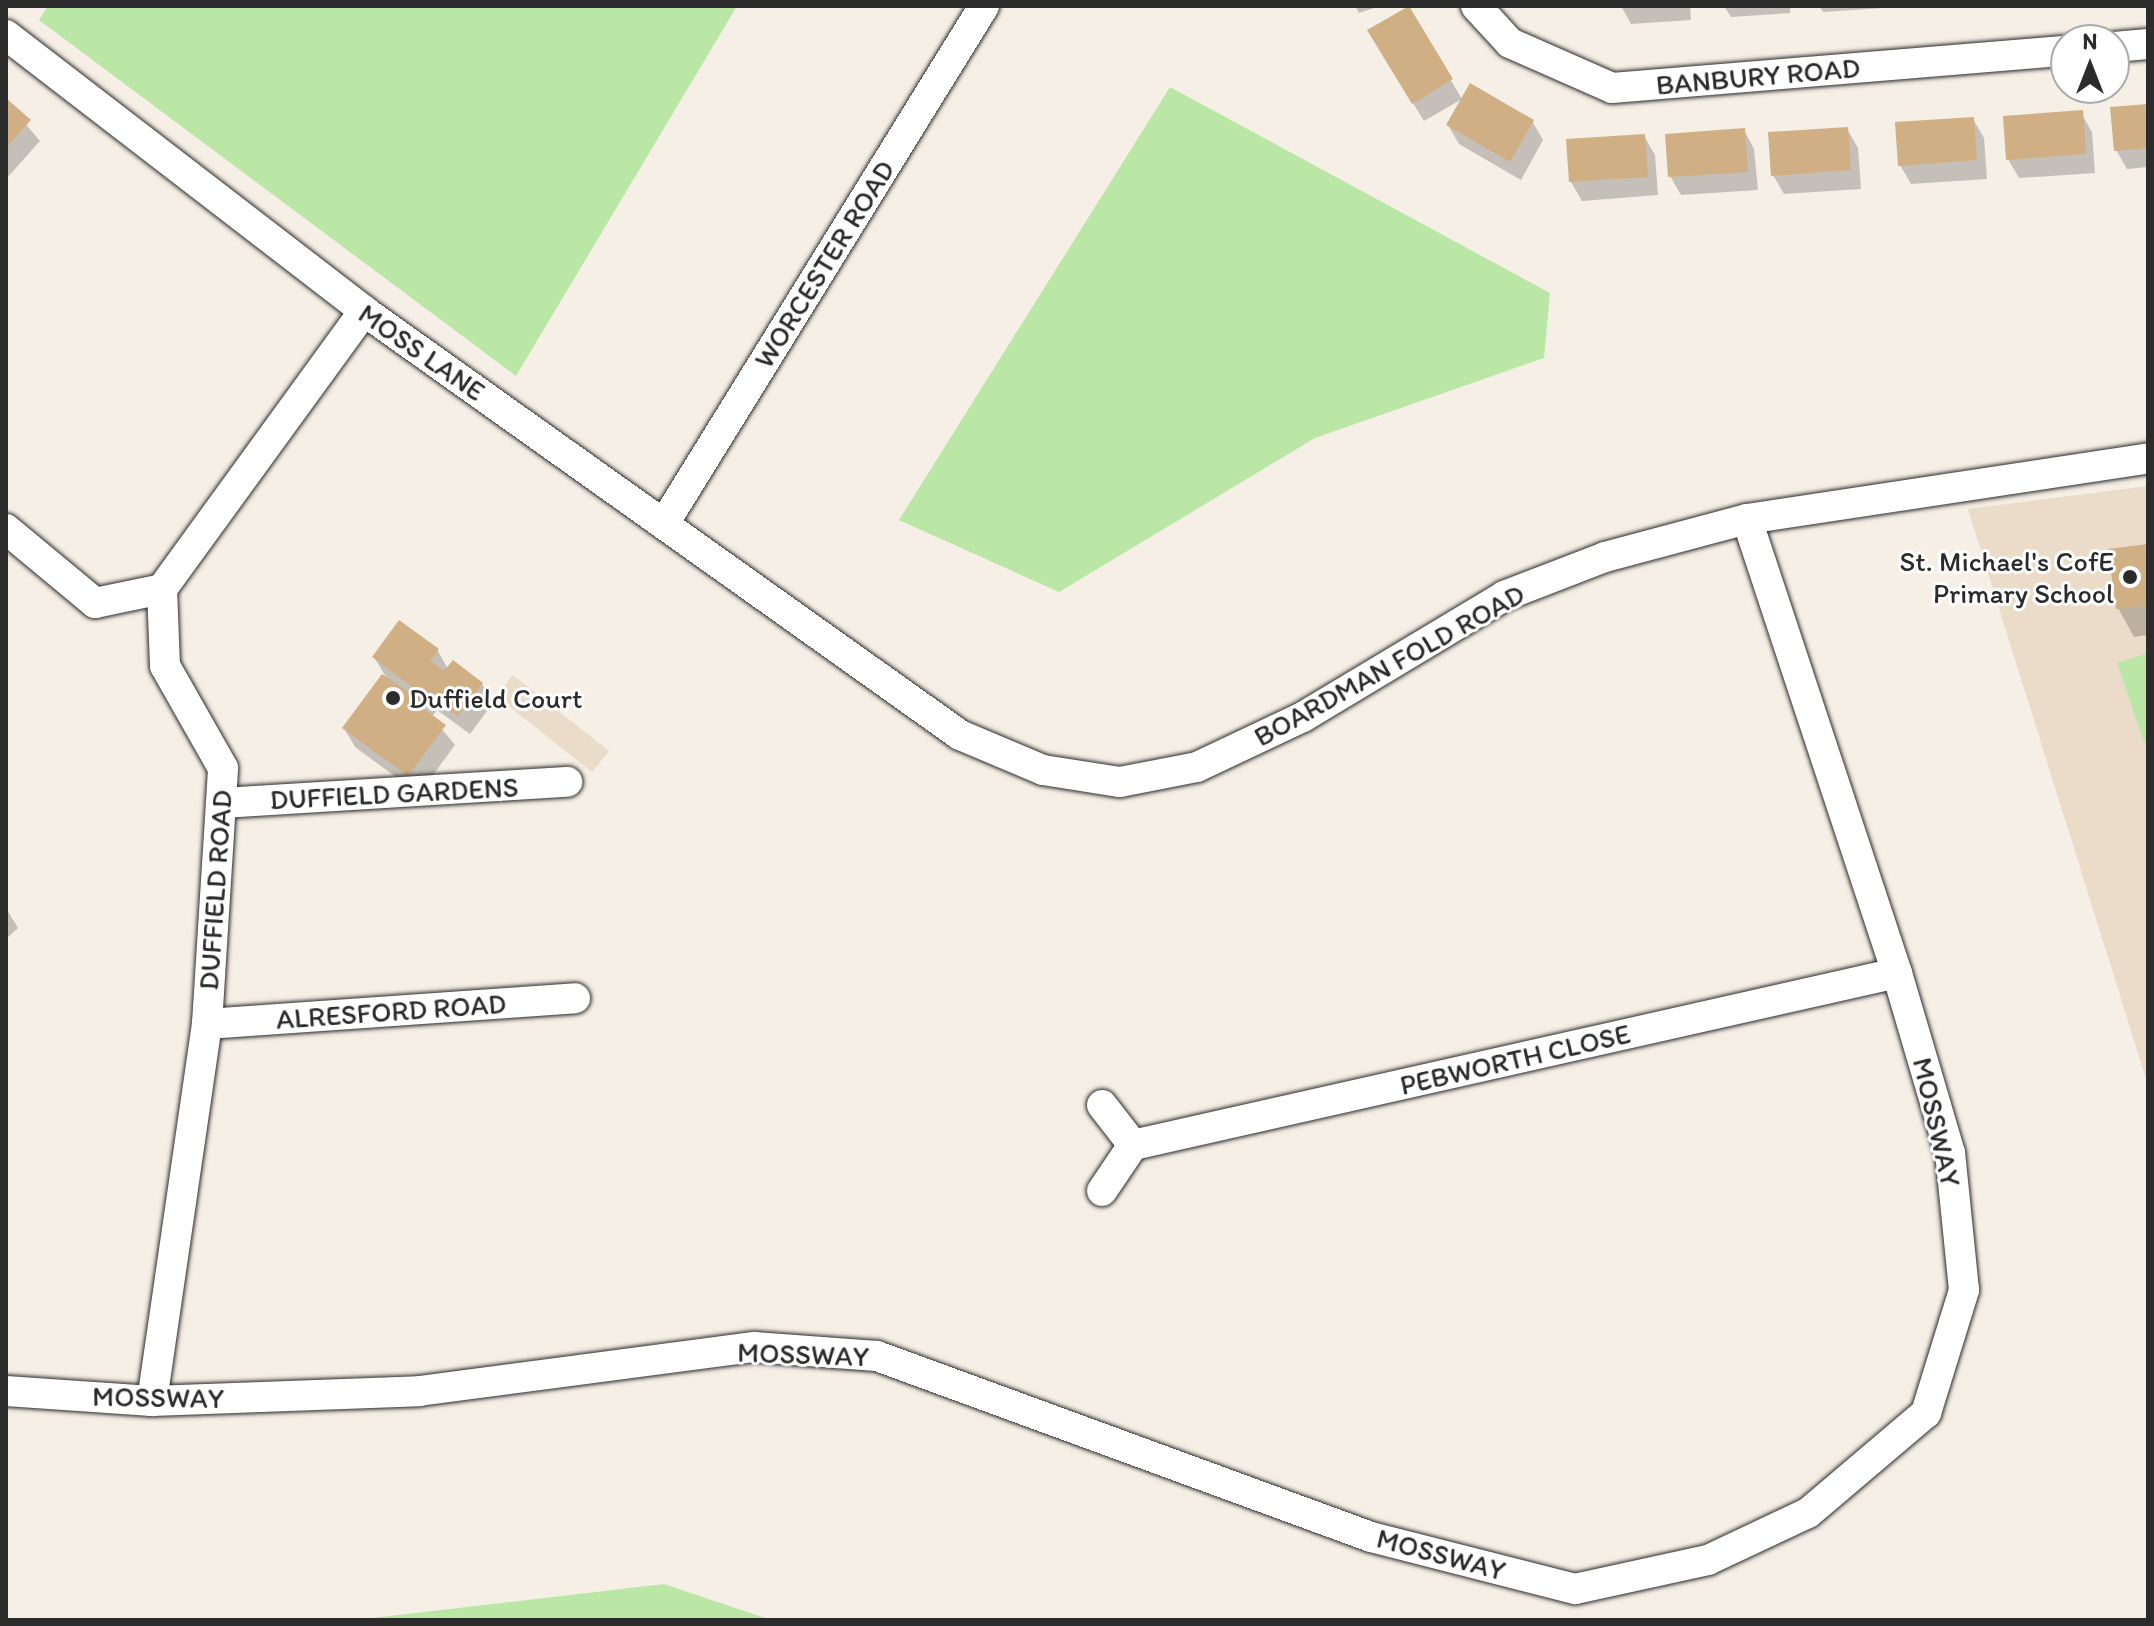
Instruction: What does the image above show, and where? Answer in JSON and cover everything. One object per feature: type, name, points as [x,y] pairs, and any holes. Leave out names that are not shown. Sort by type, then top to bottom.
[{"type":"street","name":"WORCESTER ROAD","points":[[665,522],[984,6]]},
{"type":"street","name":"BANBURY ROAD","points":[[1476,6],[1510,43],[1612,88],[2050,52]]},
{"type":"street","name":"MOSS LANE","points":[[6,35],[364,311],[848,654]]},
{"type":"street","points":[[6,529],[95,603],[162,589],[364,311]]},
{"type":"street","name":"BOARDMAN FOLD ROAD","points":[[848,654],[960,735],[1043,770],[1120,782],[1197,767],[1303,717],[1504,596],[1605,557],[1747,519],[2148,458]]},
{"type":"street","name":"MOSSWAY","points":[[6,1391],[152,1401],[419,1391],[754,1347],[877,1356],[1371,1537],[1575,1589],[1708,1560],[1808,1513],[1926,1413],[1964,1290],[1950,1153],[1897,973],[1747,519]]},
{"type":"street","name":"DUFFIELD ROAD","points":[[152,1401],[207,1024],[223,768],[165,666],[162,589]]},
{"type":"street","name":"DUFFIELD GARDENS","points":[[221,803],[567,782]]},
{"type":"street","name":"PEBWORTH CLOSE","points":[[1133,1145],[1897,973]]},
{"type":"street","name":"ALRESFORD ROAD","points":[[207,1024],[575,998]]},
{"type":"street","points":[[1102,1105],[1133,1145],[1102,1191]]},
{"type":"shaded area","points":[[2148,486],[2148,1085],[1968,509]]},
{"type":"shaded area","points":[[513,675],[609,751],[592,772],[496,696]]},
{"type":"green space","points":[[48,6],[737,6],[516,376],[39,20]]},
{"type":"green space","points":[[1170,87],[1550,293],[1544,358],[1315,438],[1059,592],[899,520]]},
{"type":"green space","points":[[2148,653],[2148,741],[2144,742],[2117,663]]},
{"type":"green space","points":[[664,1584],[771,1620],[355,1620]]},
{"type":"building","points":[[1409,6],[1453,79],[1412,104],[1367,30]]},
{"type":"building","points":[[1470,83],[1534,120],[1510,162],[1446,125]]},
{"type":"building","points":[[6,98],[31,120],[6,148]]},
{"type":"building","points":[[2148,104],[2148,148],[2114,151],[2110,107]]},
{"type":"building","points":[[2083,110],[2086,154],[2006,160],[2003,116]]},
{"type":"building","points":[[1974,117],[1977,160],[1898,166],[1895,122]]},
{"type":"building","points":[[1848,127],[1851,170],[1771,176],[1768,132]]},
{"type":"building","points":[[1745,128],[1748,172],[1668,177],[1665,134]]},
{"type":"building","points":[[1645,134],[1648,177],[1569,182],[1566,139]]},
{"type":"building","name":"St. Michael's CofE Primary School","points":[[2148,544],[2148,605],[2116,609],[2108,549]]},
{"type":"building","name":"Duffield Court","points":[[399,620],[439,649],[430,661],[444,671],[453,660],[483,683],[458,716],[425,692],[417,704],[446,725],[408,776],[342,728],[382,674],[407,691],[411,686],[372,657]]},
{"type":"place","name":"St. Michael's CofE Primary School","points":[[2130,577]]},
{"type":"place","name":"Duffield Court","points":[[393,698]]}]
